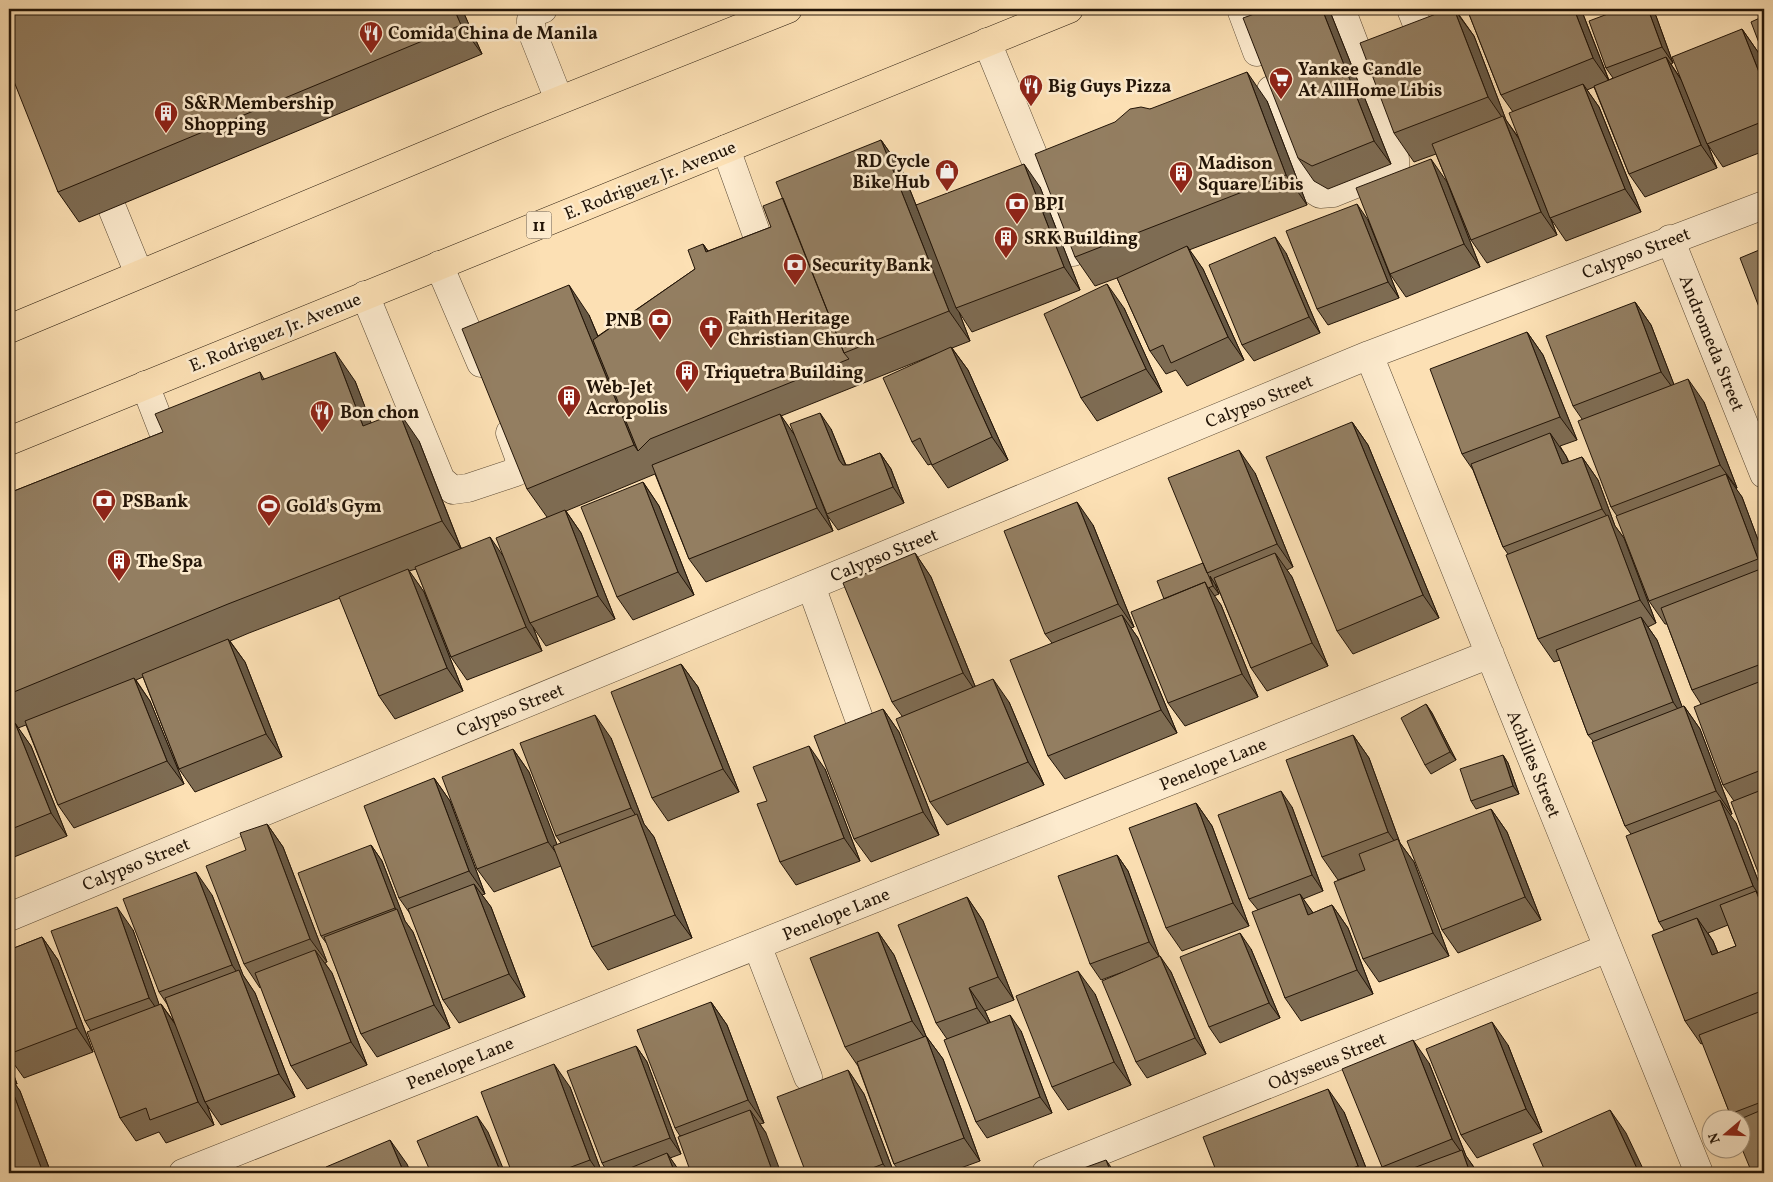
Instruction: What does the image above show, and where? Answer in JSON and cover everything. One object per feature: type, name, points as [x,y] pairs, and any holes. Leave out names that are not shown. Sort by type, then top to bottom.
[{"type":"main road","points":[[9,329],[559,100],[788,9]]},
{"type":"main road","name":"E. Rodriguez Jr. Avenue","points":[[9,441],[1069,9]]},
{"type":"street","points":[[543,9],[534,12],[530,30],[559,100]]},
{"type":"street","points":[[1241,9],[1301,165],[1312,189],[1320,194],[1333,193],[1395,168],[1395,159],[1388,132],[1341,9]]},
{"type":"street","points":[[987,42],[1073,252]]},
{"type":"street","points":[[726,149],[763,252]]},
{"type":"street","name":"Calypso Street","points":[[9,917],[1369,356],[1670,239],[1764,205]]},
{"type":"street","points":[[112,208],[139,274]]},
{"type":"street","name":"Andromeda Street","points":[[1670,239],[1764,474]]},
{"type":"street","points":[[439,265],[490,383]]},
{"type":"street","points":[[365,295],[441,480],[453,490],[468,488],[516,472],[520,460],[500,409]]},
{"type":"street","name":"Achilles Street","points":[[1369,356],[1699,1173]]},
{"type":"street","points":[[145,385],[172,453]]},
{"type":"street","points":[[811,586],[861,724]]},
{"type":"street","name":"Penelope Lane","points":[[183,1173],[1490,654]]},
{"type":"street","points":[[757,945],[808,1077]]},
{"type":"street","name":"Odysseus Street","points":[[1046,1173],[1608,948]]},
{"type":"building","name":"S&R Membership Shopping","points":[[9,9],[454,9],[461,25],[58,192],[9,69]]},
{"type":"building","points":[[1268,9],[1322,9],[1374,141],[1312,166],[1298,158],[1243,18]]},
{"type":"building","points":[[1449,9],[1454,9],[1488,97],[1394,133],[1360,43]]},
{"type":"building","points":[[1467,9],[1574,9],[1593,58],[1501,95]]},
{"type":"building","points":[[1621,9],[1648,9],[1662,47],[1606,68],[1589,21]]},
{"type":"building","points":[[1764,16],[1764,56],[1751,22]]},
{"type":"building","points":[[1742,29],[1764,85],[1764,121],[1707,144],[1672,57]]},
{"type":"building","points":[[1666,57],[1701,145],[1629,174],[1594,86]]},
{"type":"building","name":"Madison Square Libis","points":[[1247,72],[1286,175],[1075,257],[1035,154],[1115,122],[1130,109],[1141,107],[1150,109]]},
{"type":"building","points":[[1583,84],[1625,189],[1550,218],[1509,113]]},
{"type":"building","points":[[1503,116],[1541,212],[1471,240],[1432,144]]},
{"type":"building","points":[[881,140],[949,311],[844,353],[776,182]]},
{"type":"building","points":[[1431,159],[1464,244],[1390,274],[1356,188]]},
{"type":"building","name":"SRK Building","points":[[1024,164],[1064,267],[956,308],[916,205]]},
{"type":"building","points":[[783,198],[844,353],[849,359],[650,439],[638,451],[593,340],[695,269],[688,250],[703,244],[706,252],[771,227],[763,206]]},
{"type":"building","points":[[1357,204],[1388,282],[1317,309],[1286,231]]},
{"type":"building","points":[[1275,237],[1309,317],[1242,345],[1209,265]]},
{"type":"building","points":[[1187,246],[1228,337],[1171,363],[1163,345],[1150,351],[1117,278]]},
{"type":"building","points":[[1764,248],[1764,320],[1740,258]]},
{"type":"building","points":[[1107,284],[1146,369],[1081,398],[1044,314]]},
{"type":"building","name":"Web-Jet Acropolis","points":[[569,285],[634,445],[527,489],[462,329]]},
{"type":"building","points":[[1635,302],[1661,372],[1573,406],[1546,336]]},
{"type":"building","points":[[1527,332],[1560,417],[1462,454],[1430,369]]},
{"type":"building","points":[[951,347],[992,437],[932,465],[920,438],[912,442],[883,378]]},
{"type":"building","points":[[335,352],[363,426],[399,412],[442,521],[228,604],[9,694],[9,493],[163,432],[155,414],[260,372],[262,380]]},
{"type":"building","points":[[1688,379],[1720,465],[1611,507],[1578,421]]},
{"type":"building","points":[[820,413],[839,460],[843,465],[849,465],[880,453],[893,487],[827,514],[790,424]]},
{"type":"building","points":[[780,414],[817,508],[689,559],[652,465]]},
{"type":"building","points":[[1352,422],[1423,595],[1337,631],[1266,457]]},
{"type":"building","points":[[1550,433],[1562,464],[1582,457],[1602,509],[1503,547],[1471,464]]},
{"type":"building","points":[[1239,450],[1277,544],[1207,573],[1168,478]]},
{"type":"building","points":[[1726,474],[1758,559],[1649,601],[1616,516]]},
{"type":"building","points":[[643,482],[678,572],[617,597],[581,507]]},
{"type":"building","points":[[1077,502],[1118,604],[1045,634],[1004,531]]},
{"type":"building","points":[[565,510],[598,596],[530,623],[496,538]]},
{"type":"building","points":[[1608,515],[1640,600],[1538,639],[1506,555]]},
{"type":"building","points":[[490,537],[526,627],[451,657],[415,567]]},
{"type":"building","points":[[915,553],[963,673],[892,702],[843,583]]},
{"type":"building","points":[[1275,553],[1312,643],[1251,668],[1214,578]]},
{"type":"building","points":[[1203,563],[1213,586],[1208,588],[1205,582],[1164,599],[1157,581]]},
{"type":"building","points":[[408,569],[447,668],[379,696],[339,597]]},
{"type":"building","points":[[1758,570],[1764,587],[1764,663],[1692,690],[1661,608]]},
{"type":"building","points":[[1205,582],[1242,674],[1168,703],[1131,612]]},
{"type":"building","points":[[1122,615],[1161,710],[1048,756],[1010,660]]},
{"type":"building","points":[[1641,617],[1673,702],[1588,735],[1556,650]]},
{"type":"building","points":[[228,639],[266,734],[179,769],[142,674]]},
{"type":"building","points":[[681,664],[723,769],[652,798],[611,692]]},
{"type":"building","points":[[134,678],[167,761],[58,805],[25,721]]},
{"type":"building","points":[[993,679],[1028,762],[930,802],[896,719]]},
{"type":"building","points":[[1764,680],[1764,769],[1723,785],[1694,707]]},
{"type":"building","points":[[1426,704],[1450,752],[1425,765],[1401,718]]},
{"type":"building","points":[[1684,706],[1716,791],[1625,826],[1592,742]]},
{"type":"building","points":[[883,709],[923,812],[854,839],[814,736]]},
{"type":"building","points":[[595,715],[631,808],[556,836],[520,743]]},
{"type":"building","points":[[15,723],[51,813],[9,830],[9,726]]},
{"type":"building","points":[[1353,735],[1388,832],[1322,857],[1286,760]]},
{"type":"building","points":[[809,746],[844,838],[780,862],[757,804],[767,801],[753,767]]},
{"type":"building","points":[[513,749],[548,842],[477,869],[442,777]]},
{"type":"building","points":[[1503,755],[1513,786],[1471,801],[1460,769]]},
{"type":"building","points":[[434,778],[469,871],[399,898],[364,806]]},
{"type":"building","points":[[1764,789],[1764,885],[1763,885],[1731,802]]},
{"type":"building","points":[[1281,791],[1312,875],[1249,899],[1218,815]]},
{"type":"building","points":[[1720,800],[1753,886],[1659,922],[1626,836]]},
{"type":"building","points":[[1196,803],[1233,903],[1166,928],[1129,828]]},
{"type":"building","points":[[1491,809],[1525,897],[1442,930],[1407,841]]},
{"type":"building","points":[[637,814],[675,915],[592,947],[553,846]]},
{"type":"building","points":[[267,824],[310,939],[244,964],[206,866],[246,850],[240,833]]},
{"type":"building","points":[[1398,839],[1433,933],[1363,959],[1334,882],[1365,870],[1359,854]]},
{"type":"building","points":[[371,845],[395,908],[321,936],[298,873]]},
{"type":"building","points":[[1117,855],[1149,942],[1090,964],[1058,876]]},
{"type":"building","points":[[196,872],[232,965],[159,992],[123,899]]},
{"type":"building","points":[[474,884],[509,974],[443,1000],[408,909]]},
{"type":"building","points":[[1756,891],[1764,912],[1764,990],[1685,1021],[1652,935],[1697,918],[1712,955],[1736,946],[1720,905]]},
{"type":"building","points":[[1300,894],[1308,915],[1332,905],[1357,970],[1285,998],[1252,912]]},
{"type":"building","points":[[967,897],[998,977],[969,988],[977,1008],[936,1023],[898,925]]},
{"type":"building","points":[[117,907],[149,998],[85,1021],[51,931]]},
{"type":"building","points":[[397,909],[434,1005],[361,1034],[324,937]]},
{"type":"building","points":[[878,932],[912,1021],[845,1047],[810,958]]},
{"type":"building","points":[[1240,933],[1269,1003],[1209,1027],[1180,957]]},
{"type":"building","points":[[42,937],[77,1028],[9,1054],[9,950]]},
{"type":"building","points":[[315,950],[351,1042],[291,1066],[255,973]]},
{"type":"building","points":[[1160,956],[1195,1038],[1136,1062],[1102,981]]},
{"type":"building","points":[[239,970],[279,1074],[205,1102],[165,998]]},
{"type":"building","points":[[1078,971],[1114,1062],[1052,1087],[1016,996]]},
{"type":"building","points":[[711,1002],[748,1100],[675,1128],[637,1030]]},
{"type":"building","points":[[161,1004],[198,1102],[150,1120],[146,1108],[120,1118],[87,1032]]},
{"type":"building","points":[[1764,1010],[1764,1101],[1740,1110],[1728,1110],[1699,1035]]},
{"type":"building","points":[[1010,1015],[1040,1097],[976,1122],[944,1040]]},
{"type":"building","points":[[1492,1022],[1526,1109],[1461,1135],[1426,1049]]},
{"type":"building","points":[[926,1036],[964,1138],[894,1164],[857,1062]]},
{"type":"building","points":[[1413,1040],[1452,1139],[1382,1167],[1342,1069]]},
{"type":"building","points":[[636,1046],[670,1138],[602,1163],[567,1071]]},
{"type":"building","points":[[554,1064],[590,1160],[555,1173],[512,1173],[481,1092]]},
{"type":"building","points":[[848,1070],[883,1164],[859,1173],[806,1173],[777,1097]]},
{"type":"building","points":[[9,1082],[42,1170],[34,1173],[9,1173]]},
{"type":"building","points":[[1328,1089],[1358,1166],[1340,1173],[1217,1173],[1203,1137]]},
{"type":"building","points":[[1764,1109],[1764,1173],[1752,1173],[1747,1160],[1750,1160],[1750,1115]]},
{"type":"building","points":[[750,1110],[773,1173],[691,1173],[678,1137]]},
{"type":"building","points":[[1610,1110],[1639,1173],[1546,1173],[1533,1144]]},
{"type":"building","points":[[477,1116],[501,1173],[431,1173],[417,1141]]},
{"type":"building","points":[[390,1140],[404,1173],[328,1173],[326,1167]]},
{"type":"building","points":[[1462,1150],[1470,1173],[1400,1173]]},
{"type":"building","points":[[667,1153],[675,1173],[618,1173]]},
{"type":"building","points":[[1106,1160],[1111,1173],[1070,1173]]},
{"type":"place","name":"Comida China de Manila","points":[[371,54]]},
{"type":"place","name":"Yankee Candle At AllHome Libis","points":[[1281,100]]},
{"type":"place","name":"Big Guys Pizza","points":[[1031,107]]},
{"type":"place","name":"S&R Membership Shopping","points":[[166,134]]},
{"type":"place","name":"RD Cycle Bike Hub","points":[[947,192]]},
{"type":"place","name":"Madison Square Libis","points":[[1181,194]]},
{"type":"place","name":"BPI","points":[[1017,225]]},
{"type":"place","name":"SRK Building","points":[[1006,259]]},
{"type":"place","name":"Security Bank","points":[[795,286]]},
{"type":"place","name":"PNB","points":[[660,341]]},
{"type":"place","name":"Faith Heritage Christian Church","points":[[711,349]]},
{"type":"place","name":"Triquetra Building","points":[[687,393]]},
{"type":"place","name":"Web-Jet Acropolis","points":[[569,418]]},
{"type":"place","name":"Bon chon","points":[[322,433]]},
{"type":"place","name":"PSBank","points":[[104,522]]},
{"type":"place","name":"Gold's Gym","points":[[269,527]]},
{"type":"place","name":"The Spa","points":[[119,582]]}]
